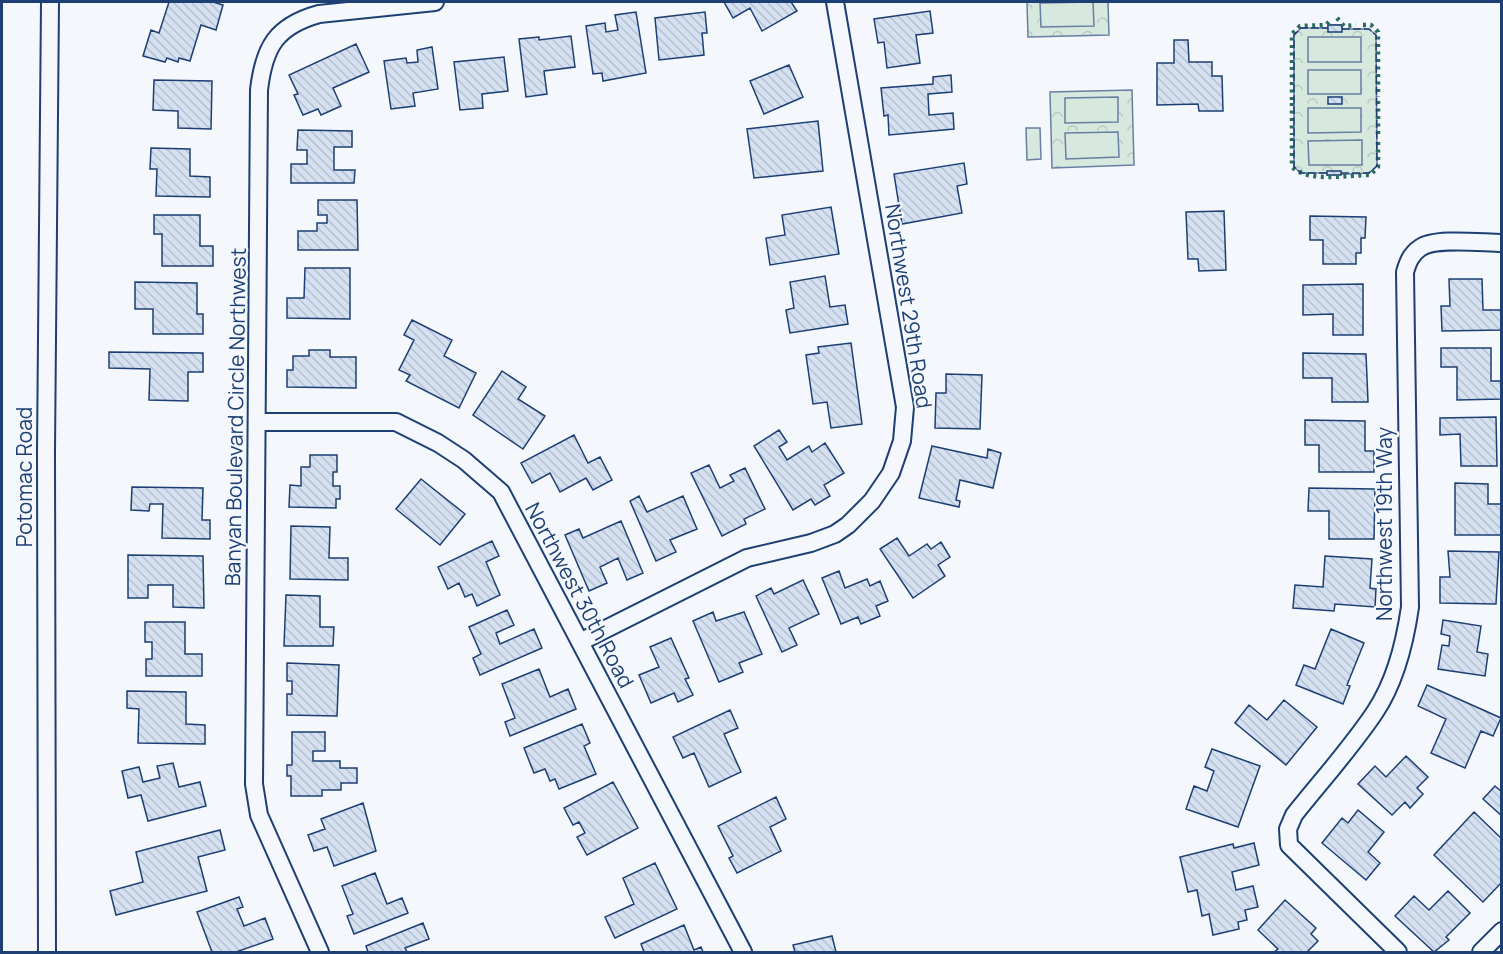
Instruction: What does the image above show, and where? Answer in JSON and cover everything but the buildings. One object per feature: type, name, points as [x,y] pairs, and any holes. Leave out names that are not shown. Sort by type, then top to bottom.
[{"type":"street","name":"Potomac Road","points":[[47,952],[46,440],[50,2]]},
{"type":"street","name":"Banyan Boulevard Circle Northwest","points":[[320,952],[259,815],[254,784],[259,90],[262,63],[269,48],[280,34],[304,18],[319,14],[435,2]]},
{"type":"street","name":"Northwest 29th Road","points":[[580,642],[747,558],[811,543],[835,534],[873,501],[897,457],[905,407],[835,2]]},
{"type":"street","name":"Northwest 19th Way","points":[[1398,952],[1290,844],[1288,829],[1294,815],[1376,711],[1401,653],[1408,622],[1410,607],[1405,272],[1410,257],[1421,247],[1436,243],[1502,243]]},
{"type":"street","name":"Northwest 30th Road","points":[[258,422],[396,422],[438,443],[464,460],[501,492],[743,952]]},
{"type":"street","points":[[1481,952],[1502,931]]},
{"type":"green space","points":[[1027,2],[1108,2],[1109,35],[1028,37]]},
{"type":"green space","points":[[1093,2],[1094,26],[1041,27],[1040,3]]},
{"type":"green space","points":[[1328,25],[1342,25],[1342,29],[1369,29],[1376,35],[1377,166],[1369,173],[1327,175],[1327,173],[1301,173],[1294,167],[1294,35],[1301,28],[1328,28]]},
{"type":"green space","points":[[1308,37],[1361,37],[1361,62],[1308,62]]},
{"type":"green space","points":[[1308,70],[1361,70],[1361,94],[1308,94]]},
{"type":"green space","points":[[1132,90],[1134,165],[1052,168],[1050,92]]},
{"type":"green space","points":[[1118,97],[1118,122],[1065,123],[1065,98]]},
{"type":"green space","points":[[1308,108],[1361,108],[1361,132],[1308,133]]},
{"type":"green space","points":[[1026,128],[1040,128],[1041,159],[1027,160]]},
{"type":"green space","points":[[1118,132],[1119,157],[1066,159],[1065,133]]},
{"type":"green space","points":[[1362,140],[1362,165],[1309,165],[1308,141]]},
{"type":"hedge","points":[[1337,18],[1344,26],[1356,25]]},
{"type":"hedge","points":[[1292,63],[1292,34],[1300,26],[1326,25],[1332,19]]},
{"type":"hedge","points":[[1363,25],[1371,25],[1378,32],[1378,97]]},
{"type":"hedge","points":[[1292,67],[1292,100]]},
{"type":"hedge","points":[[1378,101],[1378,137]]},
{"type":"hedge","points":[[1292,103],[1292,135]]},
{"type":"hedge","points":[[1292,138],[1292,167],[1299,172],[1318,177],[1370,175],[1378,167],[1378,139]]},
{"type":"fence","points":[[1327,173],[1301,173],[1294,167],[1294,35],[1301,28],[1328,28]]},
{"type":"fence","points":[[1341,173],[1369,173],[1377,166],[1376,35],[1369,29],[1342,29]]}]
